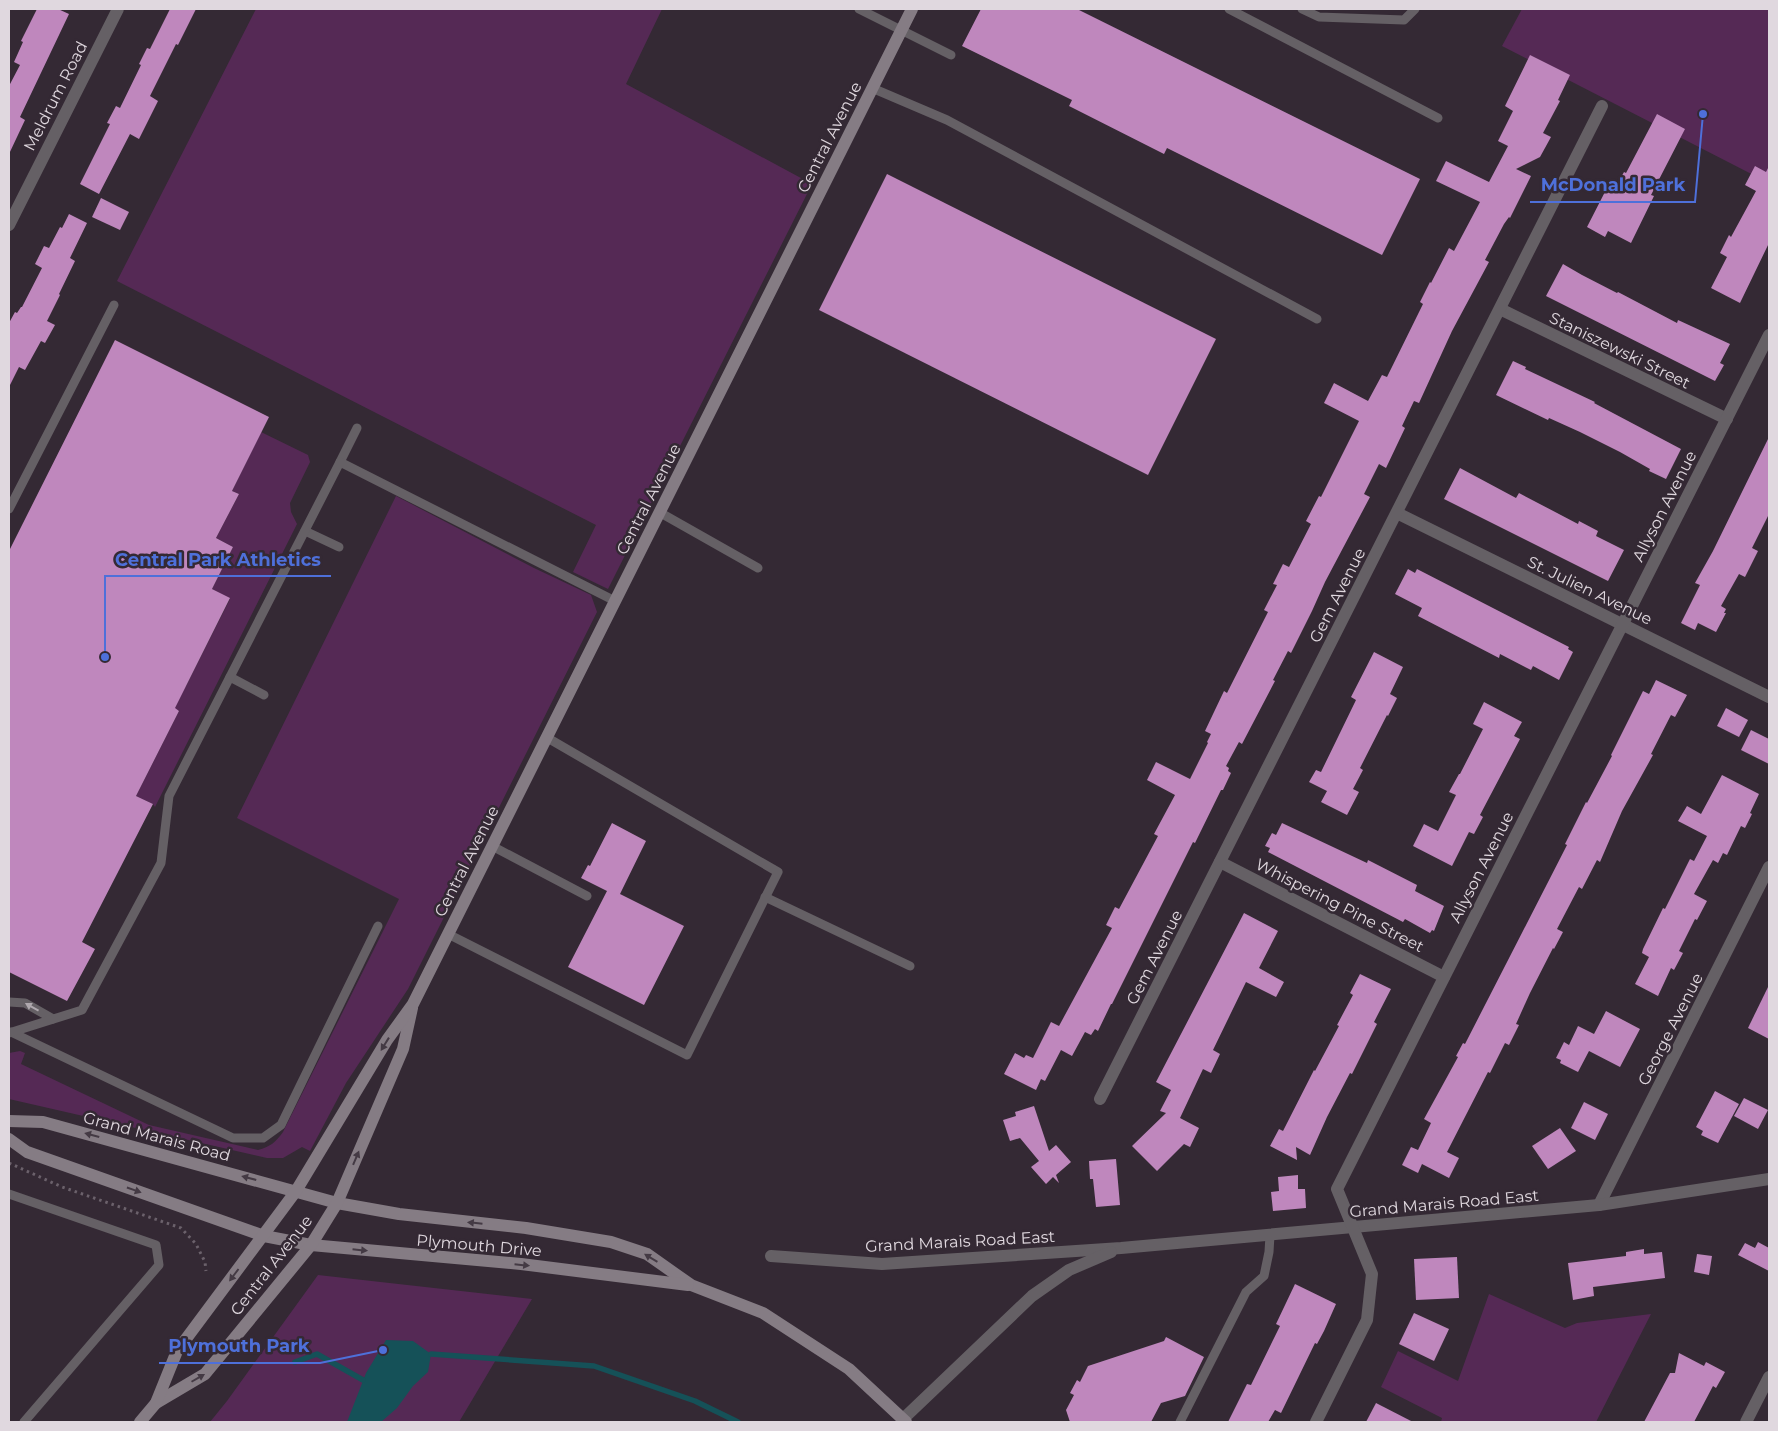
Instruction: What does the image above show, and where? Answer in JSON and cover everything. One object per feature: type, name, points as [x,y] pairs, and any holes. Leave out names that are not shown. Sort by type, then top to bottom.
[{"type":"street","name":"Meldrum Road","points":[[9,226],[118,9]]},
{"type":"street","name":"Central Avenue","points":[[140,1422],[156,1402],[177,1351],[296,1191],[387,1040],[413,1004],[912,9]]},
{"type":"street","name":"Gem Avenue","points":[[1100,1100],[1602,106]]},
{"type":"street","name":"Staniszewski Street","points":[[1500,309],[1726,419]]},
{"type":"street","name":"Allyson Avenue","points":[[1316,1422],[1367,1320],[1372,1274],[1337,1189],[1769,335]]},
{"type":"street","name":"St. Julien Avenue","points":[[1397,513],[1769,697]]},
{"type":"street","name":"Whispering Pine Street","points":[[1220,862],[1444,977]]},
{"type":"street","name":"George Avenue","points":[[1599,1205],[1769,867]]},
{"type":"street","name":"Central Avenue","points":[[156,1402],[205,1374],[311,1245],[337,1203],[403,1049],[413,1004]]},
{"type":"street","name":"Grand Marais Road","points":[[9,1120],[43,1122],[296,1191]]},
{"type":"street","points":[[9,1139],[26,1152],[264,1236]]},
{"type":"street","name":"Grand Marais Road East","points":[[771,1256],[882,1264],[1120,1248],[1599,1205],[1769,1180]]},
{"type":"street","name":"Plymouth Drive","points":[[296,1191],[337,1203],[399,1214],[526,1228],[611,1242],[647,1254],[691,1285],[763,1313],[849,1369],[905,1421]]},
{"type":"street","name":"Plymouth Drive","points":[[264,1236],[311,1245],[521,1264],[691,1285]]},
{"type":"street","name":"Grand Marais Road East","points":[[905,1421],[1032,1296],[1069,1270],[1120,1248]]},
{"type":"street","points":[[1746,1422],[1769,1377]]},
{"type":"lane","points":[[860,9],[951,55]]},
{"type":"lane","points":[[1229,9],[1438,118]]},
{"type":"lane","points":[[1302,9],[1319,17],[1404,20],[1415,9]]},
{"type":"lane","points":[[872,88],[948,120],[1317,319]]},
{"type":"lane","points":[[9,509],[114,305]]},
{"type":"lane","points":[[10,1032],[82,1010],[161,863],[169,796],[357,428]]},
{"type":"lane","points":[[340,462],[614,601]]},
{"type":"lane","points":[[660,512],[758,568]]},
{"type":"lane","points":[[305,531],[339,547]]},
{"type":"lane","points":[[230,677],[264,695]]},
{"type":"lane","points":[[448,934],[687,1055],[778,872],[546,737]]},
{"type":"lane","points":[[492,846],[587,896]]},
{"type":"lane","points":[[765,897],[910,966]]},
{"type":"lane","points":[[10,1032],[233,1138],[263,1138],[281,1125],[378,926]]},
{"type":"lane","points":[[9,1002],[26,1003],[53,1019]]},
{"type":"lane","points":[[9,1194],[156,1245],[159,1265],[24,1422]]},
{"type":"lane","points":[[1180,1422],[1246,1292],[1264,1276],[1270,1235]]},
{"type":"path","points":[[9,1162],[62,1188],[180,1228],[196,1244],[205,1262],[206,1271]]},
{"type":"shaded area","points":[[256,9],[662,9],[626,84],[812,184],[608,589],[573,572],[596,525],[117,281]]},
{"type":"shaded area","points":[[1522,9],[1769,9],[1769,183],[1502,46]]},
{"type":"shaded area","points":[[261,432],[308,455],[310,462],[290,503],[291,512],[297,524],[155,807],[153,804],[136,796],[179,711],[169,706],[186,686],[230,599],[212,589],[233,547],[216,538],[239,494],[232,491]]},
{"type":"shaded area","points":[[396,496],[534,568],[591,595],[597,612],[408,989],[346,1083],[310,1151],[302,1147],[283,1158],[267,1158],[9,1099],[9,1053],[20,1051],[25,1053],[21,1064],[149,1125],[258,1150],[272,1144],[283,1132],[399,899],[237,818]]},
{"type":"shaded area","points":[[318,1275],[532,1299],[459,1422],[210,1422]]},
{"type":"shaded area","points":[[1489,1294],[1565,1328],[1577,1323],[1651,1314],[1596,1422],[1441,1422],[1442,1418],[1381,1387],[1398,1351],[1458,1381]]},
{"type":"water","points":[[386,1340],[413,1341],[431,1354],[428,1372],[413,1386],[397,1408],[381,1422],[347,1422],[366,1373]]},
{"type":"building","points":[[37,9],[58,9],[69,14],[20,117],[25,120],[9,154],[9,86],[20,65],[14,62],[23,42],[21,41]]},
{"type":"building","points":[[170,9],[196,9],[150,96],[158,101],[139,139],[130,134],[99,194],[80,184],[110,124],[107,123],[116,106],[120,108],[141,65],[139,64],[147,48],[150,49]]},
{"type":"building","points":[[981,9],[1077,9],[1420,179],[1382,255],[1167,148],[1164,154],[1069,106],[1072,100],[962,46]]},
{"type":"building","points":[[1530,55],[1570,75],[1558,100],[1560,101],[1543,133],[1551,137],[1540,157],[1516,169],[1531,176],[1510,218],[1504,224],[1485,260],[1489,262],[1452,331],[1419,403],[1414,401],[1402,426],[1405,428],[1386,468],[1379,464],[1364,494],[1370,497],[1325,582],[1291,653],[1288,651],[1273,680],[1275,681],[1242,744],[1239,742],[1226,766],[1231,773],[1223,790],[1221,790],[1195,843],[1193,842],[1098,1031],[1095,1029],[1091,1035],[1085,1032],[1072,1056],[1061,1050],[1045,1081],[1041,1079],[1036,1090],[1004,1074],[1015,1053],[1024,1058],[1026,1055],[1033,1058],[1051,1022],[1059,1026],[1112,928],[1106,925],[1115,907],[1119,909],[1158,836],[1154,834],[1175,795],[1147,780],[1156,762],[1190,779],[1211,734],[1205,731],[1224,691],[1227,693],[1268,612],[1264,610],[1277,585],[1273,584],[1283,564],[1289,567],[1311,524],[1306,521],[1319,496],[1321,497],[1359,421],[1324,403],[1334,383],[1368,401],[1382,375],[1387,377],[1423,304],[1420,302],[1430,282],[1449,248],[1454,251],[1480,202],[1436,181],[1446,161],[1489,182],[1508,146],[1498,141],[1513,111],[1505,106]]},
{"type":"building","points":[[1657,114],[1685,129],[1651,195],[1654,196],[1631,243],[1608,231],[1605,237],[1587,227],[1609,184],[1616,187],[1624,172],[1626,173]]},
{"type":"building","points":[[1755,166],[1766,172],[1769,166],[1769,243],[1740,303],[1711,288],[1727,257],[1720,253],[1756,191],[1745,185]]},
{"type":"building","points":[[887,174],[1216,339],[1148,475],[819,310]]},
{"type":"building","points":[[101,198],[129,212],[120,230],[92,217]]},
{"type":"building","points":[[69,214],[87,223],[70,258],[75,261],[47,321],[55,325],[45,343],[41,341],[25,370],[19,367],[9,387],[9,323],[15,312],[17,313],[22,307],[42,268],[35,264],[44,246],[49,248]]},
{"type":"building","points":[[1563,264],[1677,323],[1678,320],[1730,344],[1720,363],[1724,365],[1715,381],[1546,296]]},
{"type":"building","points":[[115,340],[269,417],[232,491],[239,494],[216,538],[233,547],[212,589],[230,598],[175,708],[179,711],[136,796],[153,804],[82,942],[95,949],[67,1001],[9,972],[9,551]]},
{"type":"building","points":[[1513,361],[1526,367],[1525,369],[1595,402],[1681,449],[1666,479],[1649,471],[1650,469],[1620,452],[1580,432],[1549,418],[1548,420],[1496,395]]},
{"type":"building","points":[[1769,437],[1769,514],[1752,548],[1758,551],[1745,577],[1739,574],[1721,606],[1726,609],[1724,613],[1726,613],[1716,632],[1698,623],[1695,630],[1681,623],[1700,585],[1695,583],[1713,551]]},
{"type":"building","points":[[1460,468],[1516,498],[1519,493],[1578,524],[1579,521],[1598,531],[1596,536],[1624,550],[1608,581],[1444,499]]},
{"type":"building","points":[[1408,569],[1415,573],[1417,569],[1569,647],[1568,649],[1573,652],[1559,680],[1533,666],[1531,670],[1500,654],[1499,658],[1418,616],[1422,608],[1395,594]]},
{"type":"building","points":[[1374,652],[1403,667],[1390,694],[1397,698],[1360,768],[1363,770],[1353,789],[1359,792],[1347,815],[1321,802],[1327,791],[1309,782],[1316,770],[1321,772],[1356,700],[1351,697]]},
{"type":"building","points":[[1656,680],[1687,695],[1675,717],[1671,715],[1651,754],[1653,755],[1622,811],[1600,862],[1597,860],[1582,889],[1579,887],[1557,929],[1563,932],[1530,993],[1516,1024],[1519,1025],[1509,1045],[1505,1043],[1490,1073],[1488,1072],[1447,1152],[1459,1158],[1449,1178],[1422,1164],[1418,1173],[1402,1165],[1411,1147],[1418,1150],[1431,1123],[1424,1119],[1458,1057],[1456,1056],[1463,1043],[1465,1044],[1567,845],[1565,844],[1612,756],[1643,691],[1649,694]]},
{"type":"building","points":[[1484,702],[1522,722],[1514,736],[1520,739],[1480,815],[1483,817],[1474,834],[1469,832],[1452,866],[1413,846],[1424,824],[1438,831],[1456,795],[1449,792],[1483,729],[1473,724]]},
{"type":"building","points":[[1726,708],[1748,720],[1739,737],[1717,726]]},
{"type":"building","points":[[1751,730],[1769,739],[1769,764],[1741,750]]},
{"type":"building","points":[[1722,775],[1759,794],[1745,828],[1741,826],[1727,855],[1723,853],[1718,863],[1713,860],[1694,894],[1707,901],[1697,920],[1695,919],[1679,951],[1683,953],[1674,970],[1671,968],[1658,996],[1635,984],[1649,957],[1642,953],[1643,949],[1690,859],[1694,861],[1707,836],[1678,821],[1687,806],[1701,814]]},
{"type":"building","points":[[612,823],[646,841],[620,894],[684,926],[644,1005],[568,967],[607,891],[581,878],[588,865],[590,866]]},
{"type":"building","points":[[1282,823],[1367,863],[1368,860],[1417,885],[1415,891],[1444,906],[1434,931],[1432,930],[1430,933],[1405,919],[1403,922],[1268,852],[1270,848],[1265,846],[1272,833],[1276,835]]},
{"type":"building","points":[[1244,913],[1278,931],[1259,968],[1284,982],[1276,997],[1246,982],[1213,1050],[1220,1054],[1211,1073],[1203,1069],[1180,1118],[1199,1128],[1190,1147],[1184,1144],[1157,1171],[1132,1146],[1166,1113],[1160,1111],[1171,1090],[1156,1082]]},
{"type":"building","points":[[1360,974],[1391,989],[1374,1022],[1377,1024],[1352,1074],[1350,1073],[1327,1117],[1310,1155],[1296,1147],[1297,1160],[1270,1146],[1279,1129],[1283,1131],[1339,1026],[1337,1025],[1353,995],[1350,993]]},
{"type":"building","points":[[1769,985],[1769,1039],[1748,1028]]},
{"type":"building","points":[[1606,1011],[1640,1029],[1620,1067],[1589,1051],[1578,1072],[1560,1063],[1561,1060],[1556,1058],[1564,1042],[1569,1045],[1578,1026],[1594,1034]]},
{"type":"building","points":[[1715,1091],[1739,1104],[1718,1143],[1701,1135],[1703,1131],[1696,1127]]},
{"type":"building","points":[[1744,1098],[1768,1110],[1758,1129],[1734,1116]]},
{"type":"building","points":[[1584,1102],[1608,1114],[1595,1140],[1571,1128]]},
{"type":"building","points":[[1034,1106],[1049,1151],[1056,1145],[1071,1162],[1056,1175],[1059,1183],[1053,1177],[1046,1184],[1031,1167],[1039,1161],[1020,1138],[1010,1141],[1003,1120],[1016,1116],[1015,1112]]},
{"type":"building","points":[[1560,1128],[1576,1151],[1548,1169],[1532,1146]]},
{"type":"building","points":[[1116,1159],[1120,1205],[1096,1207],[1093,1179],[1090,1179],[1089,1161]]},
{"type":"building","points":[[1298,1175],[1298,1189],[1305,1189],[1306,1208],[1273,1211],[1271,1192],[1279,1191],[1278,1177]]},
{"type":"building","points":[[1758,1242],[1769,1248],[1769,1271],[1738,1255],[1745,1243],[1755,1248]]},
{"type":"building","points":[[1644,1249],[1644,1254],[1662,1252],[1665,1278],[1593,1287],[1594,1296],[1573,1300],[1568,1263],[1626,1256],[1626,1252]]},
{"type":"building","points":[[1697,1254],[1712,1256],[1709,1275],[1694,1272]]},
{"type":"building","points":[[1457,1257],[1459,1298],[1416,1300],[1414,1259]]},
{"type":"building","points":[[1295,1284],[1336,1304],[1324,1331],[1317,1344],[1315,1343],[1281,1413],[1275,1410],[1268,1422],[1228,1422],[1247,1384],[1251,1385],[1280,1326],[1276,1324]]},
{"type":"building","points":[[1414,1313],[1449,1329],[1434,1361],[1399,1344]]},
{"type":"building","points":[[1166,1337],[1204,1357],[1185,1396],[1161,1403],[1151,1422],[1070,1422],[1066,1410],[1074,1395],[1070,1393],[1077,1380],[1080,1382],[1088,1366],[1164,1341]]},
{"type":"building","points":[[1679,1353],[1704,1366],[1706,1362],[1725,1372],[1716,1388],[1713,1386],[1694,1422],[1644,1422],[1670,1373],[1675,1373]]},
{"type":"building","points":[[1376,1403],[1413,1422],[1366,1422]]},
{"type":"waterway","points":[[295,1362],[317,1354],[363,1380]]},
{"type":"waterway","points":[[431,1354],[594,1366],[695,1401],[738,1422]]},
{"type":"place","name":"McDonald Park","points":[[1703,114]]},
{"type":"place","name":"Central Park Athletics","points":[[105,657]]},
{"type":"place","name":"Plymouth Park","points":[[383,1350]]}]
